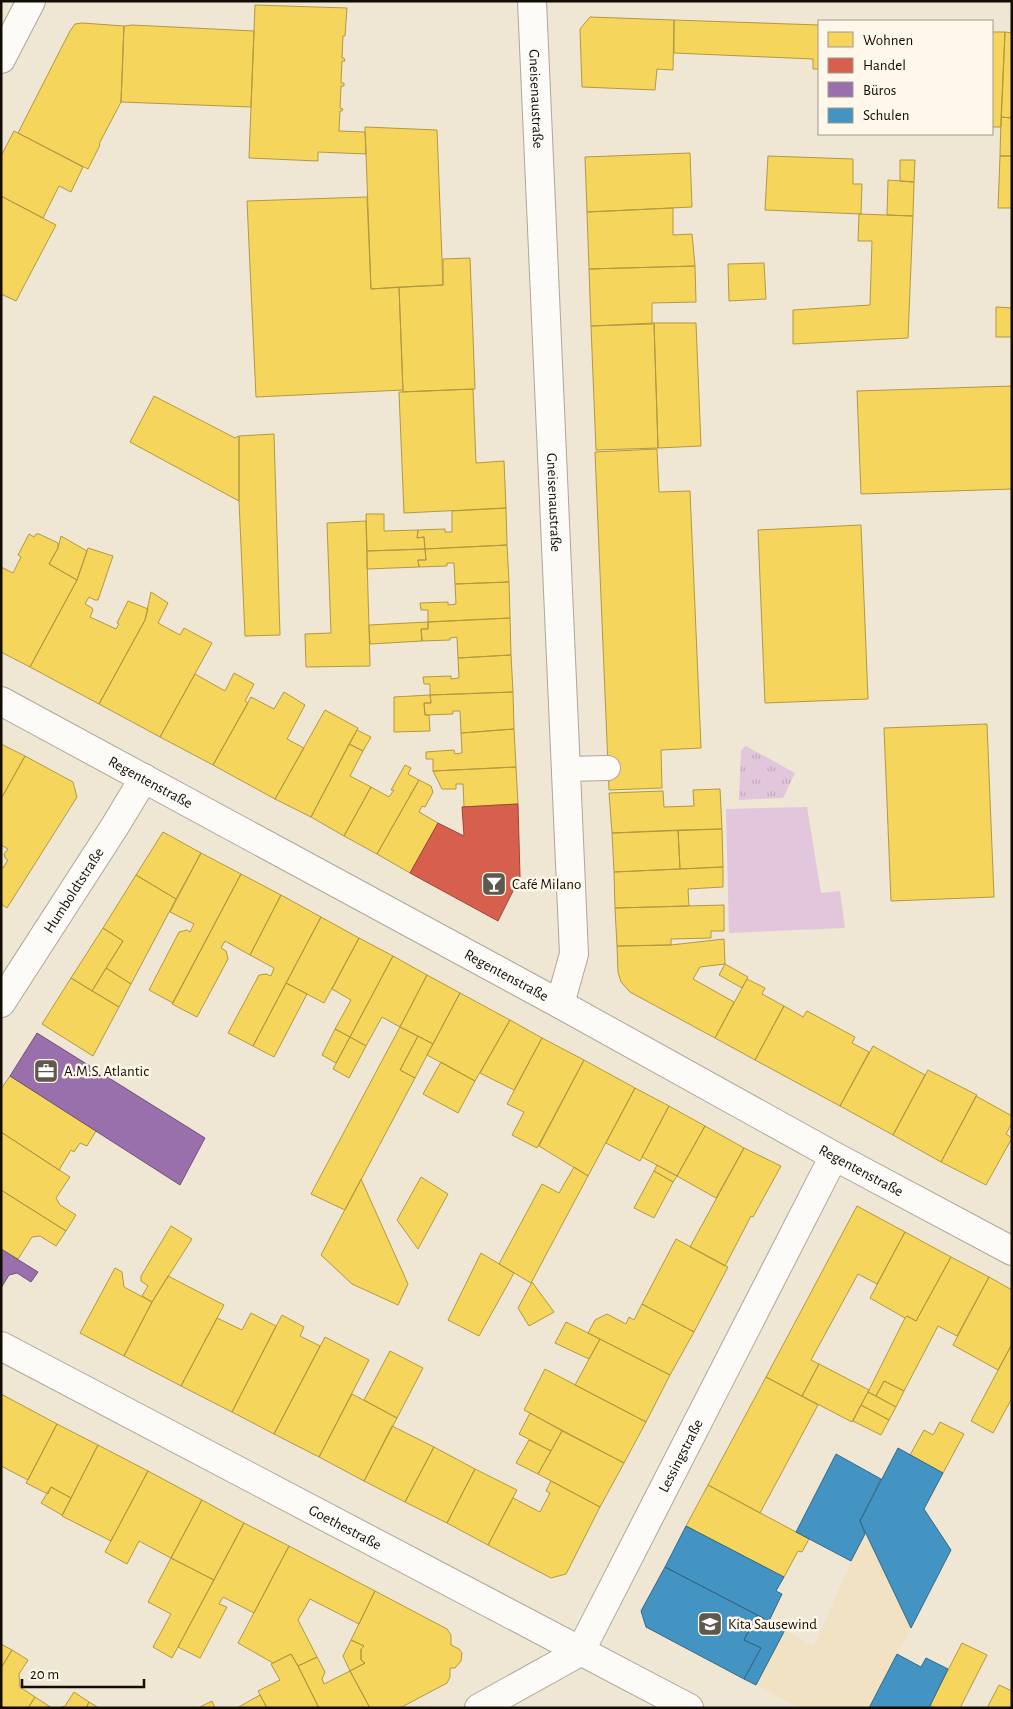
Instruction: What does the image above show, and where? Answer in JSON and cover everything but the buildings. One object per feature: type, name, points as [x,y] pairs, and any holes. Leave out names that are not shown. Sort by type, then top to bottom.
[{"type":"street","points":[[1,59],[31,1]]},
{"type":"street","name":"Gneisenaustraße","points":[[532,1],[574,954],[560,1004]]},
{"type":"street","name":"Regentenstraße","points":[[1,701],[560,1004],[834,1156],[1012,1251]]},
{"type":"street","name":"Humboldtstraße","points":[[1,1003],[116,826],[144,778]]},
{"type":"street","name":"Lessingstraße","points":[[580,1652],[834,1156]]},
{"type":"street","name":"Goethestraße","points":[[1,1346],[689,1708]]},
{"type":"street","points":[[479,1708],[580,1652]]},
{"type":"lane","points":[[566,769],[608,768]]},
{"type":"shaded area","name":"Kita Sausewind","points":[[865,1534],[911,1628],[869,1708],[800,1708],[646,1627],[641,1611],[665,1567],[769,1621],[814,1647],[851,1561]]},
{"type":"green space","points":[[746,746],[795,773],[783,798],[739,800],[741,751]]},
{"type":"green space","points":[[807,807],[821,893],[840,891],[845,928],[729,933],[726,809]]},
{"type":"place","name":"Café Milano","points":[[494,884]]},
{"type":"place","name":"A.M.S. Atlantic","points":[[46,1071]]},
{"type":"place","name":"Kita Sausewind","points":[[710,1624]]}]
